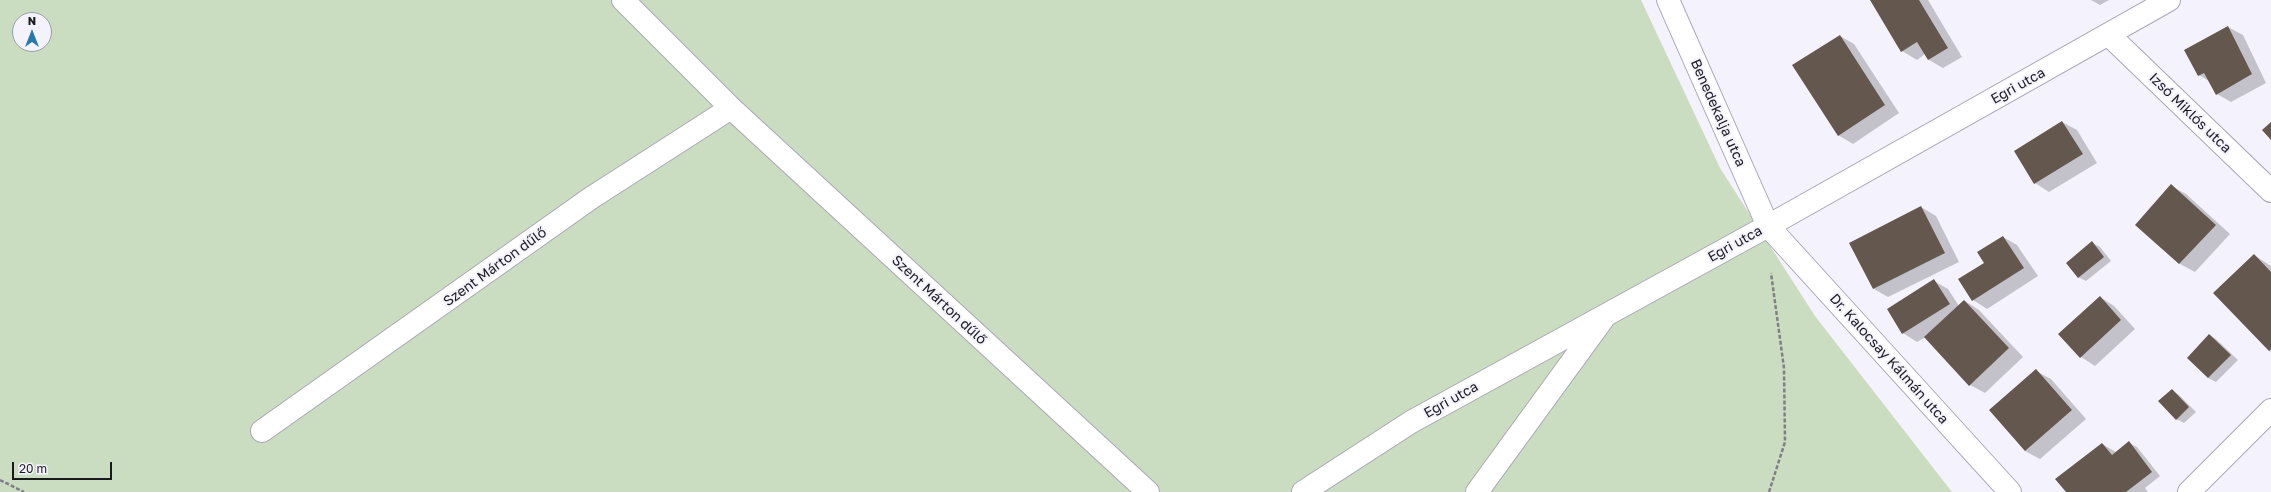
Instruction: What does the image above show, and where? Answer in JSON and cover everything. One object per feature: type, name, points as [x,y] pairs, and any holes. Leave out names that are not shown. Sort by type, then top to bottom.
[{"type":"street","name":"Szent Márton dűlő","points":[[623,0],[731,108],[1148,492]]},
{"type":"street","name":"Benedekalja utca","points":[[1668,0],[1768,226]]},
{"type":"street","name":"Egri utca","points":[[1303,492],[1411,422],[1768,226],[2169,0]]},
{"type":"street","name":"Izsó Miklós utca","points":[[2109,35],[2271,191]]},
{"type":"street","name":"Szent Márton dűlő","points":[[262,431],[591,198],[731,108]]},
{"type":"street","name":"Dr. Kalocsay Kálmán utca","points":[[1768,226],[2010,492]]},
{"type":"street","points":[[1478,492],[1608,314]]},
{"type":"street","points":[[2189,492],[2271,410]]},
{"type":"path","points":[[1770,492],[1785,442],[1784,368],[1772,291],[1771,270]]},
{"type":"path","points":[[0,480],[24,492]]},
{"type":"green space","points":[[0,0],[1641,0],[1720,168],[1815,316],[1952,492],[0,492]]},
{"type":"building","points":[[1870,0],[1919,0],[1948,48],[1928,60],[1917,42],[1901,52]]},
{"type":"building","points":[[2228,26],[2252,74],[2216,95],[2204,73],[2198,76],[2184,50]]},
{"type":"building","points":[[1840,35],[1885,105],[1838,136],[1792,65]]},
{"type":"building","points":[[2062,121],[2083,154],[2034,184],[2014,151]]},
{"type":"building","points":[[2271,122],[2271,140],[2262,130]]},
{"type":"building","points":[[2171,184],[2216,225],[2179,264],[2135,225]]},
{"type":"building","points":[[1921,206],[1945,253],[1873,289],[1849,243]]},
{"type":"building","points":[[2003,236],[2024,268],[1972,301],[1958,279],[1984,263],[1977,252]]},
{"type":"building","points":[[2092,241],[2104,257],[2078,278],[2066,263]]},
{"type":"building","points":[[2254,254],[2271,272],[2271,349],[2269,351],[2213,293]]},
{"type":"building","points":[[1934,279],[1950,304],[1902,334],[1887,309]]},
{"type":"building","points":[[2100,296],[2121,320],[2080,358],[2058,334]]},
{"type":"building","points":[[1964,300],[2009,348],[1969,386],[1924,337]]},
{"type":"building","points":[[2209,334],[2231,355],[2208,378],[2187,358]]},
{"type":"building","points":[[2036,369],[2072,410],[2025,451],[1989,410]]},
{"type":"building","points":[[2172,389],[2189,407],[2176,420],[2158,401]]},
{"type":"building","points":[[2129,441],[2152,472],[2126,492],[2066,492],[2055,479],[2102,443],[2112,455]]}]
